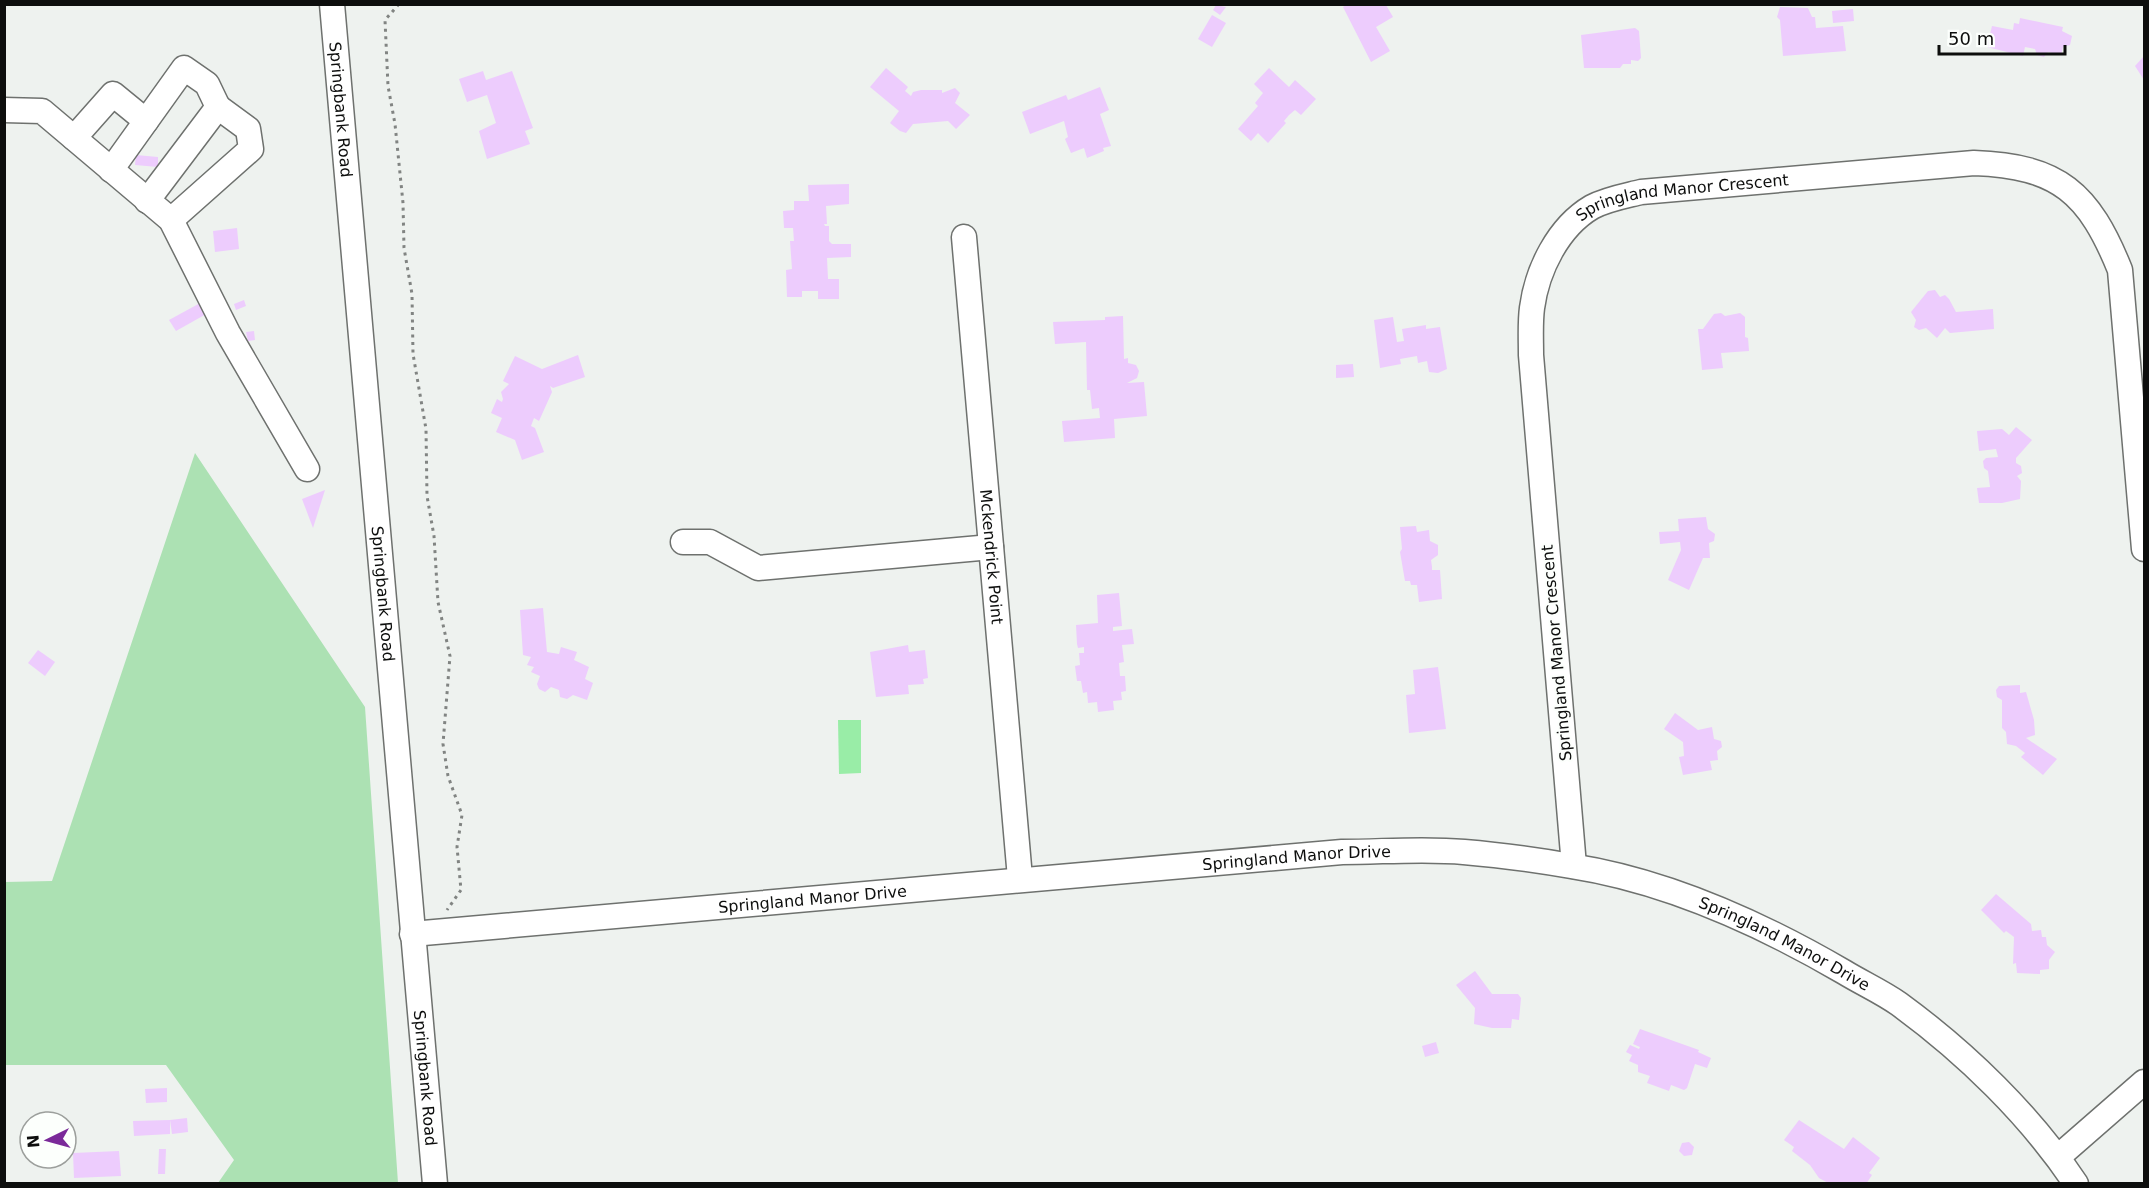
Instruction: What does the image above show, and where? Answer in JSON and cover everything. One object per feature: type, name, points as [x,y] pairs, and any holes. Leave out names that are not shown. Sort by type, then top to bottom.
[{"type":"street","name":"Springbank Road","points":[[332,4],[422,933],[435,1184]]},
{"type":"street","points":[[111,170],[184,68],[207,84],[218,107],[248,129],[251,149],[171,220]]},
{"type":"street","points":[[74,138],[113,94],[146,121]]},
{"type":"street","points":[[147,201],[218,107]]},
{"type":"street","points":[[4,110],[42,111],[171,220],[228,333],[307,469]]},
{"type":"street","name":"Springland Manor Crescent","points":[[1574,866],[1531,354],[1531,309],[1549,252],[1569,227],[1593,207],[1641,192],[1974,163],[2005,164],[2044,174],[2068,190],[2090,212],[2105,234],[2120,270],[2145,549]]},
{"type":"street","name":"Mckendrick Point","points":[[964,237],[1020,878]]},
{"type":"street","points":[[683,542],[710,542],[758,568],[991,547]]},
{"type":"street","name":"Springland Manor Drive","points":[[422,933],[1020,878],[1342,852],[1462,851],[1574,866],[1656,887],[1741,918],[1818,957],[1898,1004],[1965,1059],[2058,1156],[2076,1184]]},
{"type":"street","points":[[2058,1156],[2145,1082]]},
{"type":"path","points":[[399,4],[385,20],[388,86],[395,124],[403,203],[404,248],[412,284],[413,354],[425,419],[427,496],[434,536],[438,602],[450,656],[443,744],[448,776],[462,815],[458,847],[461,890],[422,933]]},
{"type":"shaded area","points":[[195,453],[365,707],[398,1183],[218,1183],[234,1160],[166,1065],[5,1065],[5,882],[52,881]]},
{"type":"shaded area","points":[[838,720],[861,720],[861,773],[839,774]]},
{"type":"building","points":[[1216,5],[1226,7],[1220,15],[1213,10]]},
{"type":"building","points":[[1346,5],[1386,5],[1393,17],[1376,27],[1390,51],[1371,62],[1343,7]]},
{"type":"building","points":[[1780,7],[1808,8],[1812,17],[1815,17],[1816,28],[1843,26],[1846,51],[1783,56],[1780,20],[1777,17]]},
{"type":"building","points":[[1853,9],[1854,21],[1833,23],[1832,11]]},
{"type":"building","points":[[1212,15],[1226,23],[1212,47],[1198,39]]},
{"type":"building","points":[[2020,18],[2063,27],[2062,31],[2072,36],[2070,45],[2063,47],[2061,55],[2048,52],[2044,57],[2037,55],[2035,49],[2025,47],[2023,56],[1987,47],[1992,26],[2013,30],[2014,23],[2019,24]]},
{"type":"building","points":[[1635,28],[1639,31],[1641,58],[1638,61],[1631,60],[1631,64],[1623,64],[1620,68],[1584,68],[1581,35]]},
{"type":"building","points":[[2144,56],[2144,80],[2135,66]]},
{"type":"building","points":[[886,68],[908,87],[905,91],[911,96],[913,92],[921,90],[942,90],[942,93],[955,88],[960,93],[955,103],[970,115],[956,129],[948,121],[913,124],[906,133],[900,131],[890,123],[899,111],[870,87]]},
{"type":"building","points":[[1269,68],[1289,87],[1295,80],[1316,99],[1301,115],[1295,110],[1289,115],[1284,121],[1286,123],[1268,143],[1258,133],[1251,141],[1238,129],[1258,106],[1255,103],[1263,93],[1254,84]]},
{"type":"building","points":[[483,71],[486,80],[512,71],[533,128],[525,131],[530,144],[487,159],[479,131],[496,123],[487,95],[467,102],[459,79]]},
{"type":"building","points":[[1100,87],[1109,110],[1100,114],[1111,146],[1103,148],[1104,151],[1087,158],[1084,148],[1071,153],[1065,139],[1068,137],[1064,121],[1030,134],[1022,112],[1066,95],[1068,100]]},
{"type":"building","points":[[136,155],[158,157],[158,167],[135,165]]},
{"type":"building","points":[[849,184],[849,204],[826,206],[827,224],[824,224],[829,226],[829,241],[832,244],[851,244],[851,257],[827,258],[828,279],[839,279],[839,299],[818,299],[818,291],[802,291],[802,297],[787,297],[786,270],[792,269],[790,241],[794,241],[793,228],[784,228],[783,211],[794,210],[794,201],[809,201],[808,185]]},
{"type":"building","points":[[237,228],[239,249],[215,252],[213,231]]},
{"type":"building","points":[[1935,290],[1940,297],[1945,295],[1949,299],[1956,312],[1993,309],[1994,329],[1950,333],[1945,328],[1937,338],[1926,328],[1919,330],[1914,327],[1916,320],[1911,312],[1928,291]]},
{"type":"building","points":[[244,300],[246,306],[236,310],[234,304]]},
{"type":"building","points":[[202,302],[208,313],[176,331],[169,320]]},
{"type":"building","points":[[1721,313],[1725,316],[1740,313],[1745,317],[1745,337],[1748,338],[1749,351],[1721,353],[1723,368],[1702,370],[1698,329],[1703,329],[1714,314]]},
{"type":"building","points":[[1123,316],[1124,359],[1128,358],[1128,363],[1136,365],[1139,371],[1137,378],[1127,383],[1144,382],[1147,416],[1114,419],[1115,438],[1064,442],[1062,421],[1100,418],[1099,408],[1092,409],[1090,390],[1087,390],[1086,342],[1055,344],[1053,322],[1105,320],[1105,317]]},
{"type":"building","points":[[1393,317],[1397,342],[1404,341],[1402,329],[1426,325],[1426,329],[1440,327],[1447,369],[1438,373],[1429,372],[1427,361],[1418,363],[1417,356],[1400,359],[1401,364],[1380,368],[1374,320]]},
{"type":"building","points":[[254,331],[255,340],[248,341],[246,332]]},
{"type":"building","points":[[578,355],[585,377],[553,388],[550,386],[552,392],[539,421],[534,418],[531,426],[535,428],[544,452],[522,460],[515,440],[496,432],[502,418],[491,413],[497,399],[502,402],[501,392],[509,384],[503,381],[515,356],[542,369]]},
{"type":"building","points":[[1353,364],[1354,377],[1336,378],[1336,365]]},
{"type":"building","points":[[2016,427],[2032,440],[2016,458],[2016,463],[2021,466],[2022,473],[2017,476],[2021,481],[2020,499],[2002,503],[1979,503],[1977,488],[1990,487],[1988,471],[1984,468],[1983,461],[1986,458],[1998,457],[1996,449],[1979,451],[1977,431],[2002,429],[2009,435]]},
{"type":"building","points":[[325,490],[313,528],[302,499]]},
{"type":"building","points":[[1706,517],[1708,529],[1715,534],[1714,541],[1709,543],[1710,558],[1703,558],[1689,590],[1668,580],[1681,550],[1680,542],[1660,544],[1659,532],[1679,531],[1678,519]]},
{"type":"building","points":[[1416,526],[1417,532],[1429,530],[1430,541],[1438,545],[1438,555],[1431,560],[1432,570],[1440,570],[1442,599],[1419,602],[1417,585],[1411,585],[1410,581],[1405,581],[1400,552],[1402,549],[1400,527]]},
{"type":"building","points":[[1119,593],[1122,626],[1113,627],[1113,631],[1132,629],[1134,644],[1122,645],[1124,662],[1119,663],[1120,676],[1125,676],[1126,691],[1121,692],[1122,700],[1113,701],[1114,710],[1098,712],[1097,702],[1088,703],[1087,692],[1083,693],[1081,681],[1077,681],[1075,666],[1080,665],[1079,653],[1084,653],[1084,647],[1078,648],[1076,625],[1098,623],[1097,595]]},
{"type":"building","points":[[543,608],[547,652],[559,654],[561,647],[577,652],[574,660],[589,667],[585,679],[593,683],[587,700],[573,695],[567,699],[560,697],[559,690],[551,687],[545,692],[539,689],[537,684],[540,676],[531,672],[534,667],[527,665],[531,657],[523,655],[520,610]]},
{"type":"building","points":[[908,645],[909,652],[925,650],[928,678],[923,679],[924,684],[908,685],[909,694],[876,697],[870,652]]},
{"type":"building","points":[[38,650],[55,662],[45,676],[28,663]]},
{"type":"building","points":[[1438,667],[1446,729],[1409,733],[1406,695],[1415,694],[1413,670]]},
{"type":"building","points":[[2020,685],[2020,693],[2026,692],[2034,720],[2035,735],[2026,738],[2057,759],[2043,775],[2021,757],[2025,753],[2016,746],[2007,744],[2006,732],[2002,728],[2002,700],[1997,697],[1996,690],[1999,686]]},
{"type":"building","points":[[1675,713],[1698,730],[1712,727],[1714,739],[1721,741],[1722,747],[1717,751],[1718,760],[1710,761],[1712,770],[1683,775],[1679,757],[1684,756],[1683,742],[1664,729]]},
{"type":"building","points":[[1996,894],[2031,924],[2032,931],[2041,930],[2042,937],[2046,937],[2047,945],[2055,952],[2049,960],[2049,969],[2040,970],[2040,974],[2017,973],[2016,963],[2013,964],[2014,937],[2006,931],[2004,933],[1981,910]]},
{"type":"building","points":[[1475,971],[1492,994],[1518,994],[1521,998],[1519,1020],[1512,1019],[1511,1028],[1492,1028],[1474,1024],[1475,1008],[1456,985]]},
{"type":"building","points":[[1640,1029],[1699,1050],[1698,1052],[1711,1058],[1707,1068],[1695,1064],[1687,1088],[1684,1090],[1671,1085],[1669,1091],[1647,1083],[1650,1076],[1638,1072],[1638,1065],[1629,1061],[1632,1055],[1626,1052],[1630,1045],[1639,1049],[1640,1047],[1633,1044]]},
{"type":"building","points":[[1436,1042],[1439,1053],[1425,1057],[1422,1046]]},
{"type":"building","points":[[167,1088],[167,1102],[146,1103],[145,1089]]},
{"type":"building","points":[[187,1118],[188,1132],[172,1134],[170,1120]]},
{"type":"building","points":[[170,1120],[170,1134],[134,1136],[133,1121]]},
{"type":"building","points":[[1799,1120],[1844,1149],[1853,1137],[1880,1158],[1869,1173],[1872,1175],[1866,1184],[1830,1184],[1819,1178],[1810,1165],[1792,1151],[1794,1147],[1784,1140]]},
{"type":"building","points":[[1689,1142],[1694,1147],[1692,1155],[1684,1156],[1679,1151],[1682,1143]]},
{"type":"building","points":[[159,1149],[166,1149],[165,1174],[158,1174]]},
{"type":"building","points":[[119,1151],[121,1176],[74,1178],[74,1170],[78,1170],[78,1153]]}]
